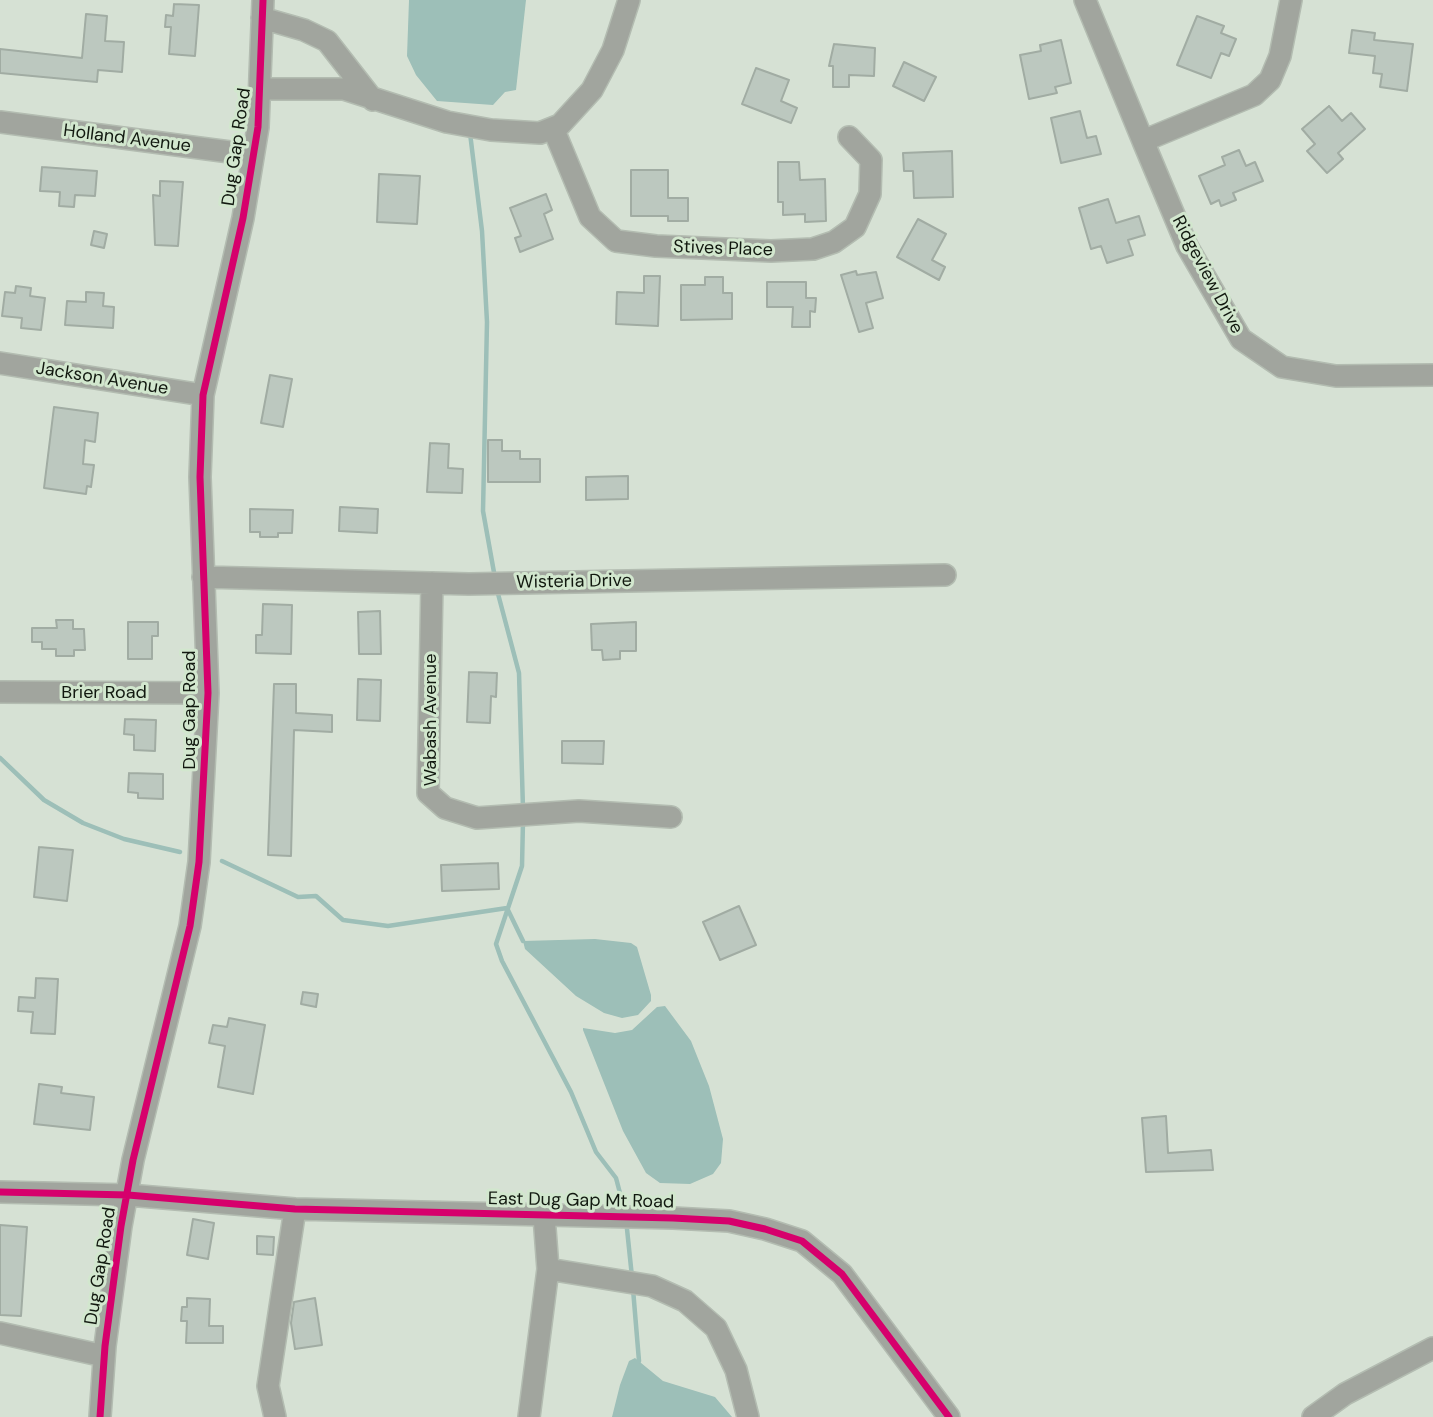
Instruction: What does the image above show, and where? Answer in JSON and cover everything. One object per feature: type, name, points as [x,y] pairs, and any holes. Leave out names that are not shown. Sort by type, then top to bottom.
[{"type":"street","points":[[262,89],[344,89],[408,109],[422,117],[491,130],[540,133],[560,125],[592,90],[613,50],[629,0]]},
{"type":"street","name":"Ridgeview Drive","points":[[1085,0],[1187,246],[1241,339],[1282,367],[1336,376],[1433,375]]},
{"type":"street","points":[[1143,141],[1254,95],[1269,80],[1280,55],[1291,0]]},
{"type":"street","points":[[262,9],[327,41],[373,100]]},
{"type":"street","name":"Dug Gap Road","points":[[100,1417],[104,1356],[128,1195],[190,926],[205,799],[208,693],[200,477],[203,395],[243,218],[253,155],[262,89],[262,9]]},
{"type":"street","name":"Holland Avenue","points":[[0,121],[253,155]]},
{"type":"street","name":"Stives Place","points":[[553,128],[590,218],[616,241],[656,246],[771,251],[813,249],[834,242],[855,227],[870,194],[871,160],[849,137]]},
{"type":"street","name":"Jackson Avenue","points":[[0,363],[203,395]]},
{"type":"street","name":"Wisteria Drive","points":[[203,577],[432,583],[944,575]]},
{"type":"street","name":"Wabash Avenue","points":[[432,583],[428,793],[445,808],[477,818],[579,811],[671,817]]},
{"type":"street","name":"Brier Road","points":[[0,692],[208,693]]},
{"type":"street","name":"East Dug Gap Mt Road","points":[[0,1192],[128,1195],[295,1209],[729,1221],[802,1241],[842,1274],[949,1417]]},
{"type":"street","points":[[275,1417],[268,1386],[295,1209]]},
{"type":"street","points":[[529,1417],[548,1269],[544,1216]]},
{"type":"street","points":[[548,1269],[633,1283],[685,1301],[716,1328],[736,1370],[748,1417]]},
{"type":"street","points":[[0,1333],[104,1356]]},
{"type":"street","points":[[1313,1417],[1345,1394],[1433,1348]]},
{"type":"water","points":[[409,0],[526,0],[516,90],[505,92],[493,105],[437,101],[416,75],[407,56]]},
{"type":"water","points":[[595,939],[631,943],[637,947],[651,995],[651,1001],[638,1015],[622,1018],[604,1013],[576,996],[525,949],[523,941]]},
{"type":"water","points":[[665,1006],[691,1041],[709,1086],[723,1139],[721,1163],[713,1174],[690,1184],[660,1183],[646,1173],[623,1131],[583,1030],[615,1033],[632,1030],[657,1007]]},
{"type":"water","points":[[635,1358],[663,1381],[715,1397],[732,1417],[612,1417],[629,1361]]},
{"type":"building","points":[[174,4],[199,5],[195,56],[169,54],[171,27],[165,27],[166,15],[173,16]]},
{"type":"building","points":[[86,14],[107,16],[105,41],[124,42],[122,72],[98,70],[97,82],[0,73],[0,49],[82,58]]},
{"type":"building","points":[[1197,16],[1224,26],[1221,33],[1236,39],[1229,56],[1221,53],[1211,78],[1177,65]]},
{"type":"building","points":[[1352,30],[1375,33],[1374,40],[1413,44],[1407,91],[1380,87],[1382,74],[1373,73],[1375,56],[1349,53]]},
{"type":"building","points":[[1061,40],[1071,83],[1055,87],[1057,93],[1029,99],[1020,55],[1041,51],[1040,45]]},
{"type":"building","points":[[834,44],[875,48],[874,76],[849,75],[849,87],[833,87],[833,66],[829,66]]},
{"type":"building","points":[[904,62],[936,77],[924,101],[893,86]]},
{"type":"building","points":[[756,68],[789,80],[781,101],[797,108],[791,123],[742,104]]},
{"type":"building","points":[[1329,106],[1342,121],[1351,113],[1365,129],[1338,153],[1343,159],[1327,173],[1307,151],[1315,144],[1302,129]]},
{"type":"building","points":[[1080,111],[1087,138],[1096,136],[1101,154],[1061,163],[1051,118]]},
{"type":"building","points":[[1239,150],[1246,166],[1255,162],[1263,181],[1233,193],[1236,200],[1221,206],[1219,200],[1211,204],[1199,176],[1225,165],[1222,157]]},
{"type":"building","points":[[952,151],[953,197],[914,198],[913,171],[904,171],[903,153]]},
{"type":"building","points":[[778,162],[799,162],[800,180],[825,179],[826,221],[805,222],[805,214],[783,215],[783,202],[778,202]]},
{"type":"building","points":[[42,167],[97,171],[95,196],[75,195],[74,207],[59,206],[60,192],[40,191]]},
{"type":"building","points":[[631,170],[668,170],[668,198],[688,198],[688,221],[668,221],[668,216],[631,216]]},
{"type":"building","points":[[379,174],[420,176],[417,224],[377,222]]},
{"type":"building","points":[[160,181],[183,182],[178,246],[155,245],[153,195],[160,196]]},
{"type":"building","points":[[546,194],[552,210],[544,214],[553,239],[520,252],[515,238],[521,236],[510,208]]},
{"type":"building","points":[[1108,199],[1116,223],[1139,216],[1145,235],[1128,240],[1133,255],[1107,263],[1101,246],[1091,249],[1079,208]]},
{"type":"building","points":[[918,219],[946,234],[932,260],[945,267],[939,280],[897,257]]},
{"type":"building","points":[[94,231],[107,234],[104,248],[91,245]]},
{"type":"building","points":[[856,271],[857,275],[876,272],[883,298],[866,303],[873,328],[859,332],[841,275]]},
{"type":"building","points":[[644,276],[660,276],[658,326],[616,324],[617,292],[644,293]]},
{"type":"building","points":[[705,277],[723,277],[723,293],[732,293],[732,319],[681,320],[681,285],[705,285]]},
{"type":"building","points":[[767,282],[806,282],[806,298],[816,298],[815,312],[810,311],[810,327],[792,327],[793,307],[767,307]]},
{"type":"building","points":[[16,286],[31,288],[30,296],[45,298],[41,330],[21,328],[22,318],[2,316],[5,292],[15,293]]},
{"type":"building","points":[[86,292],[104,293],[103,306],[114,307],[113,328],[65,325],[67,301],[86,302]]},
{"type":"building","points":[[270,375],[292,379],[283,427],[261,423]]},
{"type":"building","points":[[54,407],[98,413],[95,442],[85,440],[83,464],[94,465],[91,487],[87,486],[86,494],[44,488]]},
{"type":"building","points":[[488,440],[502,440],[502,451],[520,451],[520,459],[540,459],[540,482],[488,482]]},
{"type":"building","points":[[430,443],[449,444],[448,468],[463,469],[462,493],[427,492]]},
{"type":"building","points":[[628,476],[628,499],[586,500],[586,477]]},
{"type":"building","points":[[340,507],[378,509],[377,533],[339,531]]},
{"type":"building","points":[[250,509],[293,510],[292,533],[278,533],[278,537],[260,537],[260,532],[250,532]]},
{"type":"building","points":[[263,604],[292,605],[291,654],[256,653],[256,635],[262,635]]},
{"type":"building","points":[[380,611],[381,654],[359,654],[358,612]]},
{"type":"building","points":[[56,620],[73,620],[73,629],[84,629],[85,650],[74,650],[74,656],[56,656],[56,649],[42,649],[42,642],[32,642],[32,628],[57,628]]},
{"type":"building","points":[[128,622],[158,622],[158,636],[152,636],[152,659],[128,659]]},
{"type":"building","points":[[636,622],[636,651],[620,651],[620,659],[603,660],[602,650],[592,650],[591,624]]},
{"type":"building","points":[[469,672],[497,673],[496,697],[491,696],[490,723],[467,722]]},
{"type":"building","points":[[358,679],[381,680],[380,721],[357,720]]},
{"type":"building","points":[[274,684],[296,684],[296,713],[332,715],[332,732],[294,730],[291,856],[268,855]]},
{"type":"building","points":[[125,719],[156,720],[155,751],[134,750],[134,735],[124,734]]},
{"type":"building","points":[[562,741],[604,741],[603,764],[562,763]]},
{"type":"building","points":[[129,773],[163,774],[163,799],[138,798],[138,793],[128,792]]},
{"type":"building","points":[[39,847],[73,850],[67,901],[34,897]]},
{"type":"building","points":[[498,863],[499,889],[442,891],[441,865]]},
{"type":"building","points":[[739,906],[756,945],[720,960],[703,922]]},
{"type":"building","points":[[36,978],[58,979],[55,1034],[31,1033],[33,1012],[18,1011],[19,997],[35,998]]},
{"type":"building","points":[[303,992],[318,994],[316,1007],[301,1004]]},
{"type":"building","points":[[229,1018],[265,1025],[253,1094],[218,1087],[225,1046],[209,1043],[213,1025],[227,1027]]},
{"type":"building","points":[[39,1084],[62,1087],[61,1093],[94,1097],[90,1130],[34,1124]]},
{"type":"building","points":[[1166,1116],[1168,1153],[1211,1150],[1213,1170],[1146,1172],[1142,1118]]},
{"type":"building","points":[[193,1219],[214,1223],[208,1259],[187,1255]]},
{"type":"building","points":[[0,1225],[27,1227],[21,1316],[0,1315]]},
{"type":"building","points":[[257,1236],[274,1237],[273,1255],[257,1254]]},
{"type":"building","points":[[187,1298],[210,1299],[209,1326],[223,1326],[223,1343],[186,1343],[187,1321],[181,1321],[182,1307],[187,1307]]},
{"type":"building","points":[[315,1298],[322,1345],[295,1349],[291,1323],[294,1302]]},
{"type":"waterway","points":[[470,133],[482,231],[487,322],[483,511],[495,578]]},
{"type":"waterway","points":[[497,590],[519,673],[523,809]]},
{"type":"waterway","points":[[0,758],[44,800],[83,823],[124,839],[180,852]]},
{"type":"waterway","points":[[523,821],[522,866],[496,944],[502,961],[571,1092],[596,1152],[616,1178],[625,1212]]},
{"type":"waterway","points":[[222,861],[298,897],[316,896],[343,920],[388,926],[507,908]]},
{"type":"waterway","points":[[507,908],[523,941]]},
{"type":"waterway","points":[[627,1229],[632,1277]]},
{"type":"waterway","points":[[633,1289],[639,1361]]},
{"type":"cycle path","points":[[100,1417],[105,1346],[121,1226],[133,1160],[190,926],[199,862],[208,693],[200,477],[203,395],[243,218],[258,127],[263,0]]},
{"type":"cycle path","points":[[0,1192],[128,1195],[295,1209],[673,1218],[729,1221],[765,1229],[802,1241],[842,1274],[949,1417]]}]
